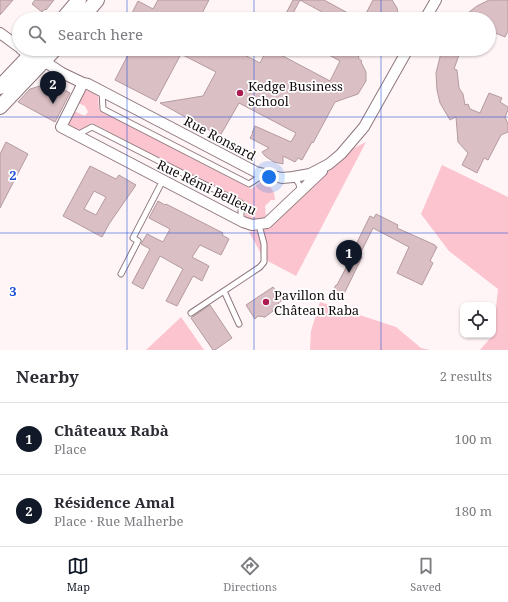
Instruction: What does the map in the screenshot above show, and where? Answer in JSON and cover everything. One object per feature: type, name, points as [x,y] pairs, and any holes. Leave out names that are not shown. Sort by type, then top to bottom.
[{"type":"main road","points":[[76,8],[81,8],[88,0]]},
{"type":"main road","points":[[87,12],[98,0]]},
{"type":"main road","points":[[0,87],[29,56]]},
{"type":"main road","points":[[0,107],[31,56]]},
{"type":"main road","points":[[0,97],[27,68],[32,56]]},
{"type":"street","points":[[429,12],[436,0]]},
{"type":"street","name":"Rue Ronsard","points":[[0,33],[12,40]]},
{"type":"street","name":"Rue Ronsard","points":[[38,56],[54,68],[102,91],[243,165],[264,174],[282,178],[310,174],[329,164],[341,154],[364,127],[404,56]]},
{"type":"street","name":"Rue Rémi Belleau","points":[[83,83],[61,127],[252,225],[268,223],[329,164]]},
{"type":"lane","points":[[102,91],[103,109],[235,177],[249,184],[264,174]]},
{"type":"lane","points":[[77,135],[92,127],[241,203],[241,220]]},
{"type":"lane","points":[[293,177],[299,183],[299,193]]},
{"type":"lane","points":[[121,274],[138,241],[134,238],[162,180]]},
{"type":"lane","points":[[191,313],[260,267],[264,262],[264,244],[259,225]]},
{"type":"lane","points":[[224,291],[239,324]]},
{"type":"shaded area","points":[[87,90],[98,95],[99,110],[251,189],[262,181],[267,184],[273,191],[275,200],[271,200],[265,206],[266,218],[255,220],[248,218],[245,216],[244,202],[92,123],[80,130],[69,125],[68,121],[74,111],[85,116],[88,112],[85,106],[78,103]]},
{"type":"shaded area","points":[[366,142],[296,276],[264,259],[249,232],[267,229],[348,151]]},
{"type":"shaded area","points":[[442,165],[508,197],[508,350],[480,350],[490,338],[496,338],[496,307],[498,289],[449,251],[421,214]]},
{"type":"shaded area","points":[[320,302],[396,327],[421,348],[430,350],[310,350],[311,331]]},
{"type":"shaded area","points":[[181,317],[204,350],[146,350],[177,321]]},
{"type":"building","points":[[0,0],[13,0],[0,15]]},
{"type":"building","points":[[35,0],[54,0],[46,10],[45,9],[42,12],[32,4]]},
{"type":"building","points":[[158,0],[209,0],[203,12],[132,12],[138,1],[153,9]]},
{"type":"building","points":[[293,0],[300,0],[294,12],[287,12]]},
{"type":"building","points":[[300,0],[324,0],[346,12],[322,12]]},
{"type":"building","points":[[373,0],[392,0],[398,12],[367,12]]},
{"type":"building","points":[[489,0],[508,0],[508,31],[505,37],[496,33],[496,12],[469,12]]},
{"type":"building","points":[[127,56],[180,56],[156,101],[115,80]]},
{"type":"building","points":[[185,56],[246,56],[260,63],[264,56],[283,56],[330,81],[340,61],[331,56],[359,56],[358,58],[362,61],[361,62],[366,72],[366,81],[358,94],[335,102],[302,160],[298,158],[295,162],[283,156],[283,164],[274,162],[265,156],[262,152],[269,148],[250,138],[252,133],[255,126],[291,142],[296,133],[239,103],[220,136],[160,103],[203,96],[216,72]]},
{"type":"building","points":[[440,56],[459,56],[454,69],[457,70],[459,88],[463,94],[465,105],[468,104],[470,109],[480,113],[489,93],[502,98],[500,102],[508,107],[505,117],[508,124],[508,132],[501,135],[488,160],[484,158],[477,173],[462,165],[468,153],[458,142],[456,117],[450,120],[440,103],[437,90],[436,73]]},
{"type":"building","points":[[51,83],[70,93],[55,122],[18,102],[30,89],[40,86],[42,87],[44,85],[46,86],[47,84],[50,86]]},
{"type":"building","points":[[6,142],[28,154],[0,208],[0,154]]},
{"type":"building","points":[[90,166],[116,179],[119,175],[136,185],[109,224],[102,237],[63,216]],"holes":[[[94,191],[106,197],[96,215],[84,209]]]},
{"type":"building","points":[[158,201],[223,233],[222,235],[229,239],[221,255],[200,245],[192,257],[209,266],[202,281],[193,276],[177,306],[166,301],[183,269],[160,256],[143,289],[132,283],[150,249],[141,244],[147,234],[163,242],[170,229],[149,218]]},
{"type":"building","points":[[376,214],[398,225],[397,228],[435,245],[437,247],[430,261],[433,263],[422,285],[397,273],[409,247],[373,228],[359,256],[362,257],[342,298],[332,293],[349,262],[348,261],[370,216],[374,218]]},
{"type":"building","name":"Pavillon du Château Raba","points":[[273,287],[283,300],[279,302],[277,308],[265,317],[258,316],[255,319],[246,305]]},
{"type":"building","points":[[210,305],[232,338],[215,350],[213,350],[191,318]]},
{"type":"place","name":"Kedge Business School","points":[[240,93]]},
{"type":"place","name":"Résidence Amal","points":[[53,104]]},
{"type":"place","name":"Châteaux Rabà","points":[[349,273]]},
{"type":"place","name":"Pavillon du Château Raba","points":[[266,302]]}]
